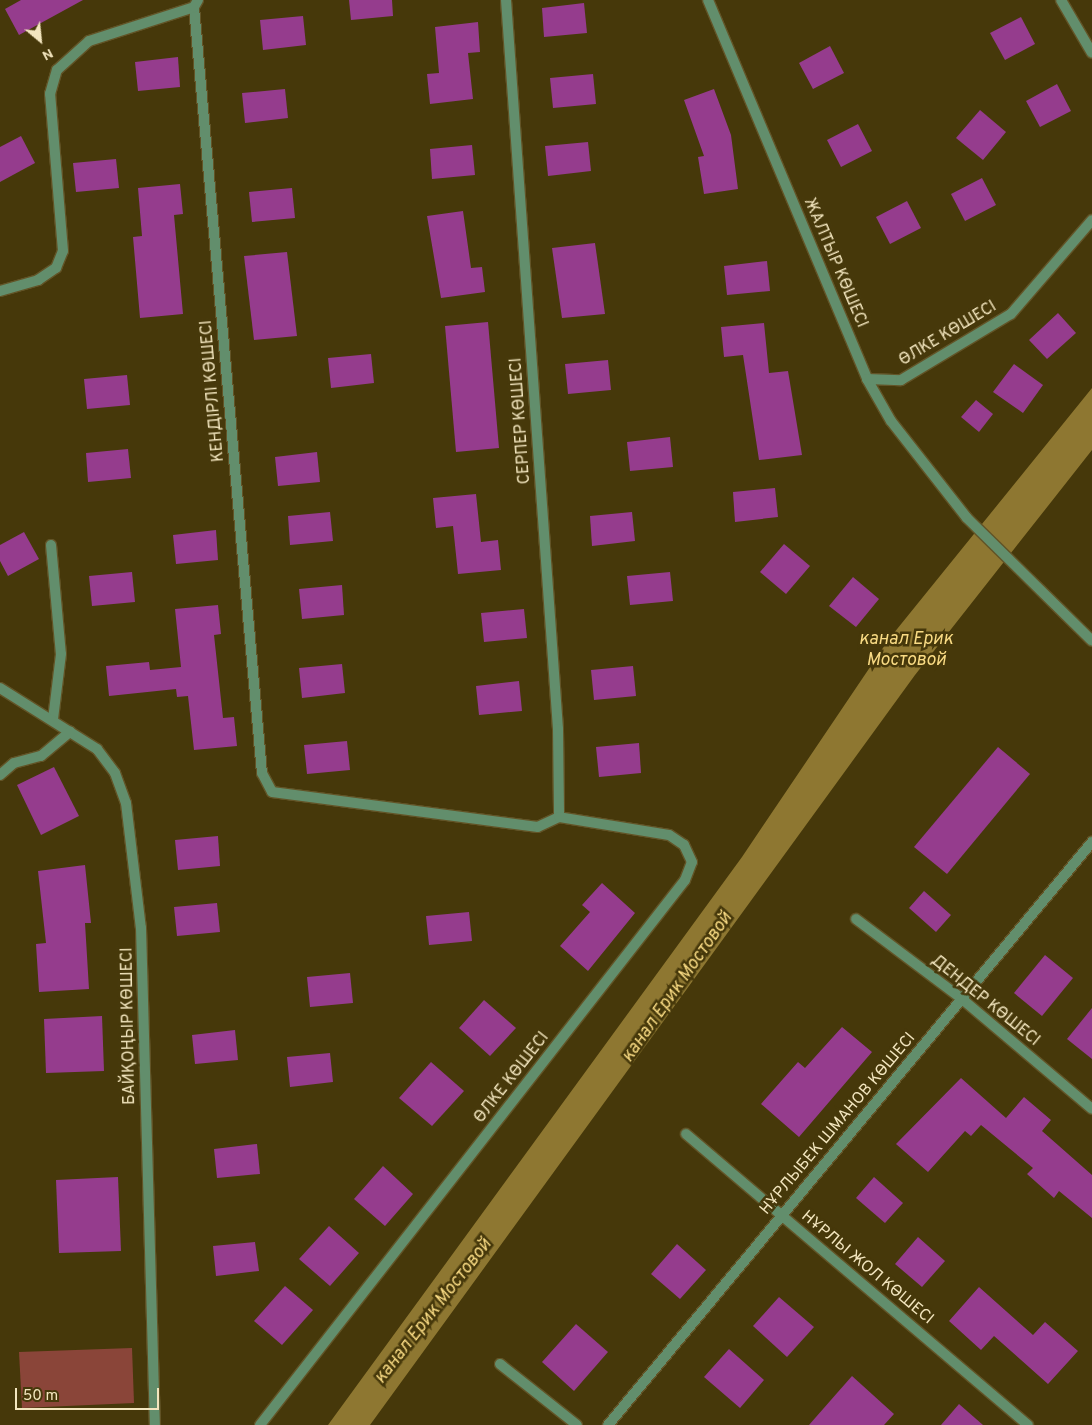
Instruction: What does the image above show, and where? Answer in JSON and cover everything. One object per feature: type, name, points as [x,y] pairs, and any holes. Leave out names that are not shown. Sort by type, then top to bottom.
[{"type":"street","name":"СЕРПЕР КӨШЕСІ","points":[[506,0],[557,719],[559,818]]},
{"type":"street","name":"ЖАЛТЫР КӨШЕСІ","points":[[708,0],[867,379],[890,421],[967,518],[1092,641]]},
{"type":"street","points":[[1061,0],[1092,53]]},
{"type":"street","name":"КЕНДІРЛІ КӨШЕСІ","points":[[196,4],[262,773],[272,792],[538,827],[559,818]]},
{"type":"street","points":[[0,291],[38,280],[56,268],[63,251],[50,94],[57,70],[89,41],[196,4]]},
{"type":"street","name":"ӨЛКЕ КӨШЕСІ","points":[[867,379],[901,380],[1011,314],[1092,220]]},
{"type":"street","points":[[51,545],[62,654],[53,719]]},
{"type":"street","name":"БАЙҚОҢЫР КӨШЕСI","points":[[0,688],[53,719],[107,761],[126,803],[141,928],[155,1425]]},
{"type":"street","points":[[0,774],[14,763],[41,756],[70,732]]},
{"type":"street","name":"ӨЛКЕ КӨШЕСІ","points":[[260,1425],[685,880],[692,862],[684,845],[669,835],[559,818]]},
{"type":"street","name":"НҰРЛЫБЕК ШМАНОВ КӨШЕСІ","points":[[608,1425],[1092,842]]},
{"type":"street","name":"ДЕНДЕР КӨШЕСІ","points":[[856,919],[962,998],[1092,1109]]},
{"type":"street","name":"НҰРЛЫ ЖОЛ КӨШЕСІ","points":[[686,1134],[1028,1425]]},
{"type":"street","points":[[500,1364],[578,1425]]},
{"type":"shaded area","points":[[132,1348],[134,1403],[22,1408],[19,1352]]},
{"type":"water","name":"канал Ерик Мостовой","points":[[1092,388],[1092,450],[915,675],[370,1425],[328,1425],[742,857],[889,639]]},
{"type":"building","points":[[21,0],[83,0],[19,35],[5,9]]},
{"type":"building","points":[[349,0],[392,0],[393,16],[351,20]]},
{"type":"building","points":[[584,3],[587,33],[544,37],[542,8]]},
{"type":"building","points":[[303,16],[306,45],[263,50],[260,20]]},
{"type":"building","points":[[1021,17],[1035,44],[1005,60],[990,33]]},
{"type":"building","points":[[478,22],[480,52],[468,53],[473,99],[430,104],[427,74],[439,73],[435,27]]},
{"type":"building","points":[[830,46],[844,73],[813,89],[799,63]]},
{"type":"building","points":[[178,57],[180,87],[138,91],[135,62]]},
{"type":"building","points":[[593,74],[596,104],[553,108],[550,78]]},
{"type":"building","points":[[1057,84],[1071,111],[1040,127],[1026,101]]},
{"type":"building","points":[[285,89],[288,118],[245,123],[242,93]]},
{"type":"building","points":[[714,89],[731,135],[738,189],[704,194],[698,157],[704,156],[684,100]]},
{"type":"building","points":[[980,110],[1006,132],[983,160],[956,138]]},
{"type":"building","points":[[858,124],[872,151],[841,167],[827,140]]},
{"type":"building","points":[[21,136],[35,163],[0,182],[0,147]]},
{"type":"building","points":[[588,142],[591,171],[548,176],[545,146]]},
{"type":"building","points":[[472,145],[475,175],[432,179],[430,149]]},
{"type":"building","points":[[116,159],[119,188],[76,192],[73,163]]},
{"type":"building","points":[[982,178],[996,205],[965,221],[951,194]]},
{"type":"building","points":[[180,184],[183,214],[174,215],[183,314],[140,318],[133,237],[142,236],[138,188]]},
{"type":"building","points":[[292,188],[295,218],[252,222],[249,192]]},
{"type":"building","points":[[907,201],[921,228],[890,244],[876,217]]},
{"type":"building","points":[[463,211],[471,268],[482,267],[485,292],[441,298],[427,216]]},
{"type":"building","points":[[595,243],[605,314],[562,318],[552,248]]},
{"type":"building","points":[[287,252],[297,336],[254,340],[244,256]]},
{"type":"building","points":[[767,261],[770,291],[727,295],[724,266]]},
{"type":"building","points":[[1058,313],[1076,333],[1047,359],[1029,340]]},
{"type":"building","points":[[488,322],[499,448],[456,452],[445,326]]},
{"type":"building","points":[[764,323],[769,373],[788,371],[802,455],[759,460],[743,355],[724,357],[721,327]]},
{"type":"building","points":[[371,354],[374,383],[331,388],[328,358]]},
{"type":"building","points":[[608,360],[611,390],[568,394],[565,364]]},
{"type":"building","points":[[1014,364],[1043,385],[1023,413],[993,392]]},
{"type":"building","points":[[127,375],[130,405],[87,409],[84,379]]},
{"type":"building","points":[[976,400],[993,414],[979,432],[961,417]]},
{"type":"building","points":[[670,437],[673,467],[630,471],[627,442]]},
{"type":"building","points":[[128,449],[131,478],[88,482],[86,453]]},
{"type":"building","points":[[317,452],[320,482],[278,486],[275,457]]},
{"type":"building","points":[[775,488],[778,517],[735,522],[733,492]]},
{"type":"building","points":[[476,494],[481,542],[498,540],[501,570],[458,574],[453,526],[436,528],[433,498]]},
{"type":"building","points":[[330,512],[333,541],[290,545],[288,516]]},
{"type":"building","points":[[632,512],[635,541],[592,546],[590,516]]},
{"type":"building","points":[[216,530],[218,560],[176,564],[173,535]]},
{"type":"building","points":[[24,532],[39,559],[8,576],[0,561],[0,545]]},
{"type":"building","points":[[784,544],[810,566],[786,594],[760,572]]},
{"type":"building","points":[[132,572],[135,602],[92,606],[89,576]]},
{"type":"building","points":[[670,572],[673,601],[630,605],[627,576]]},
{"type":"building","points":[[853,577],[879,599],[856,627],[829,606]]},
{"type":"building","points":[[342,585],[344,615],[302,619],[299,589]]},
{"type":"building","points":[[218,605],[221,634],[214,635],[223,718],[234,717],[237,746],[194,750],[188,696],[177,697],[176,689],[109,696],[106,666],[149,662],[150,670],[181,667],[175,609]]},
{"type":"building","points":[[524,609],[527,638],[484,642],[481,613]]},
{"type":"building","points":[[342,664],[345,693],[302,698],[299,668]]},
{"type":"building","points":[[633,666],[636,696],[594,700],[591,670]]},
{"type":"building","points":[[519,681],[522,711],[479,715],[476,686]]},
{"type":"building","points":[[347,741],[350,770],[307,774],[304,745]]},
{"type":"building","points":[[639,743],[641,773],[599,777],[596,747]]},
{"type":"building","points":[[998,747],[1030,774],[947,874],[914,847]]},
{"type":"building","points":[[54,767],[79,816],[41,835],[17,785]]},
{"type":"building","points":[[218,836],[220,866],[178,870],[175,840]]},
{"type":"building","points":[[85,865],[91,923],[85,923],[89,989],[39,992],[36,944],[46,943],[38,871]]},
{"type":"building","points":[[602,883],[635,913],[588,971],[560,946],[590,912],[582,905]]},
{"type":"building","points":[[924,891],[951,915],[936,932],[909,908]]},
{"type":"building","points":[[217,903],[220,932],[177,936],[174,907]]},
{"type":"building","points":[[469,912],[472,941],[429,945],[426,916]]},
{"type":"building","points":[[1045,955],[1073,978],[1042,1016],[1014,993]]},
{"type":"building","points":[[350,973],[353,1003],[310,1007],[307,977]]},
{"type":"building","points":[[484,1000],[516,1028],[490,1056],[459,1028]]},
{"type":"building","points":[[1092,1008],[1092,1059],[1067,1039]]},
{"type":"building","points":[[102,1016],[104,1071],[46,1073],[44,1019]]},
{"type":"building","points":[[842,1027],[872,1052],[799,1137],[761,1104],[798,1062],[805,1068]]},
{"type":"building","points":[[235,1030],[238,1060],[195,1064],[192,1035]]},
{"type":"building","points":[[330,1053],[333,1082],[290,1087],[287,1057]]},
{"type":"building","points":[[431,1062],[464,1091],[432,1126],[399,1098]]},
{"type":"building","points":[[961,1078],[1006,1118],[1024,1097],[1051,1120],[1042,1131],[1092,1175],[1092,1218],[1059,1191],[1054,1198],[1027,1174],[1033,1168],[981,1125],[971,1136],[965,1131],[928,1172],[896,1144]]},
{"type":"building","points":[[257,1144],[260,1174],[217,1178],[214,1149]]},
{"type":"building","points":[[383,1166],[413,1194],[385,1226],[354,1199]]},
{"type":"building","points":[[118,1177],[121,1251],[59,1253],[56,1180]]},
{"type":"building","points":[[874,1177],[903,1203],[885,1223],[856,1198]]},
{"type":"building","points":[[329,1226],[359,1253],[330,1286],[299,1259]]},
{"type":"building","points":[[918,1237],[945,1261],[922,1287],[895,1264]]},
{"type":"building","points":[[255,1242],[259,1271],[216,1276],[213,1246]]},
{"type":"building","points":[[677,1244],[706,1270],[680,1299],[651,1274]]},
{"type":"building","points":[[285,1286],[313,1310],[282,1345],[254,1321]]},
{"type":"building","points":[[979,1287],[1033,1335],[1045,1322],[1078,1351],[1048,1384],[994,1336],[981,1350],[949,1321]]},
{"type":"building","points":[[779,1297],[814,1327],[787,1357],[753,1326]]},
{"type":"building","points":[[576,1324],[608,1352],[574,1391],[542,1362]]},
{"type":"building","points":[[729,1349],[764,1380],[740,1408],[704,1377]]},
{"type":"building","points":[[852,1376],[894,1414],[884,1425],[809,1425]]},
{"type":"building","points":[[959,1404],[983,1425],[941,1425]]}]
